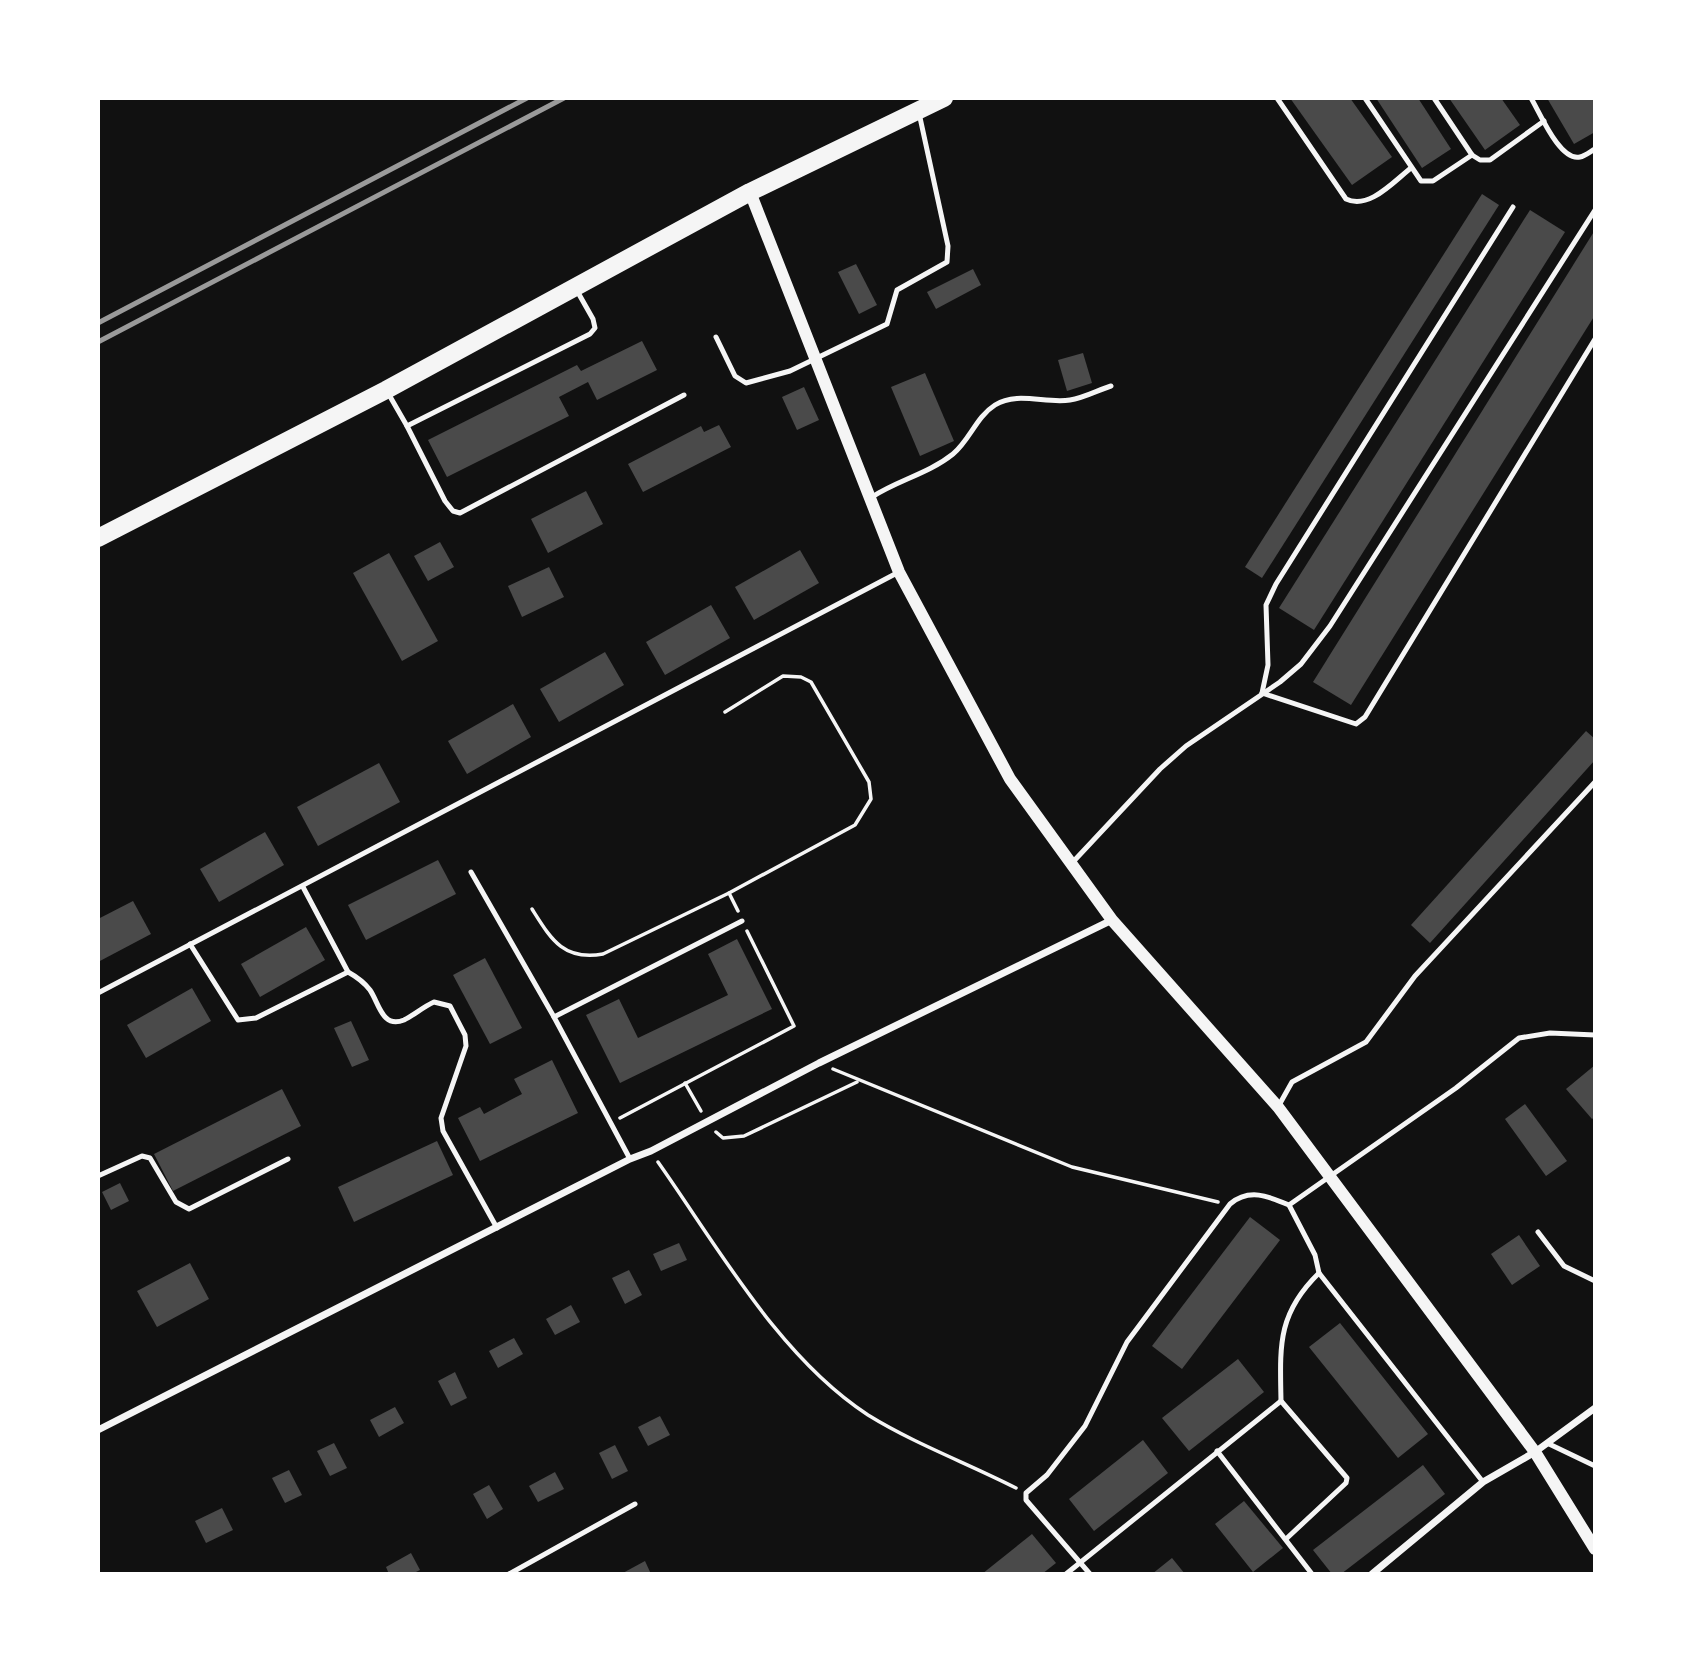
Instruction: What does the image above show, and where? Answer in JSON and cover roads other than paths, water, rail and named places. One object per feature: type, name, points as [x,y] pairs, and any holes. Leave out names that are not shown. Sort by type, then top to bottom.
[{"type":"main road","points":[[98,538],[386,390],[750,192],[944,98]]},
{"type":"street","points":[[750,192],[872,497],[899,572],[1010,779],[1112,920],[1278,1107],[1535,1452],[1595,1549]]},
{"type":"street","points":[[98,1430],[820,1063],[1112,920]]},
{"type":"street","points":[[1372,1574],[1483,1482],[1535,1452],[1595,1408]]},
{"type":"lane","points":[[1277,98],[1346,199],[1355,203],[1368,201],[1410,168]]},
{"type":"lane","points":[[1364,98],[1421,181],[1433,181],[1472,155]]},
{"type":"lane","points":[[1434,98],[1472,155],[1480,160],[1490,160],[1544,121]]},
{"type":"lane","points":[[1531,98],[1562,151],[1572,157],[1581,157],[1595,149]]},
{"type":"lane","points":[[716,337],[735,376],[746,383],[790,371],[887,324],[897,290],[947,262],[948,246],[918,111]]},
{"type":"lane","points":[[1262,693],[1268,665],[1266,605],[1276,584],[1513,207]]},
{"type":"lane","points":[[1070,865],[1160,769],[1186,746],[1280,682],[1301,664],[1330,626],[1595,210]]},
{"type":"lane","points":[[407,426],[590,334],[595,328],[593,319],[576,289]]},
{"type":"lane","points":[[1262,693],[1339,721],[1356,724],[1365,717],[1595,340]]},
{"type":"lane","points":[[872,497],[887,486],[934,468],[956,452],[979,420],[996,404],[1016,399],[1070,400],[1111,386]]},
{"type":"lane","points":[[386,390],[445,501],[453,511],[460,513],[684,396]]},
{"type":"lane","points":[[98,993],[899,572]]},
{"type":"lane","points":[[1278,1107],[1292,1082],[1366,1042],[1415,976],[1595,782]]},
{"type":"lane","points":[[471,872],[554,1017],[630,1159]]},
{"type":"lane","points":[[303,887],[348,972],[361,979],[372,992],[384,1017],[402,1021],[434,1002],[450,1006],[465,1035],[466,1046],[441,1118],[443,1131],[497,1228]]},
{"type":"lane","points":[[554,1017],[743,921]]},
{"type":"lane","points":[[190,944],[238,1020],[256,1018],[348,972]]},
{"type":"lane","points":[[1289,1205],[1456,1088],[1518,1038],[1550,1033],[1595,1035]]},
{"type":"lane","points":[[98,1176],[142,1156],[150,1158],[176,1202],[190,1209],[288,1159]]},
{"type":"lane","points":[[1090,1574],[1027,1500],[1026,1493],[1047,1475],[1085,1426],[1127,1342],[1237,1198],[1259,1194],[1289,1205],[1315,1255],[1319,1273],[1483,1482]]},
{"type":"lane","points":[[1538,1232],[1564,1266],[1595,1281]]},
{"type":"lane","points":[[1286,1539],[1346,1483],[1347,1478],[1281,1401],[1283,1333],[1289,1310],[1319,1273]]},
{"type":"lane","points":[[1066,1574],[1281,1401]]},
{"type":"lane","points":[[1547,1443],[1595,1466]]},
{"type":"lane","points":[[1217,1451],[1312,1574]]},
{"type":"lane","points":[[509,1574],[635,1504]]},
{"type":"railway","points":[[98,323],[527,98]]},
{"type":"railway","points":[[98,342],[564,98]]}]
